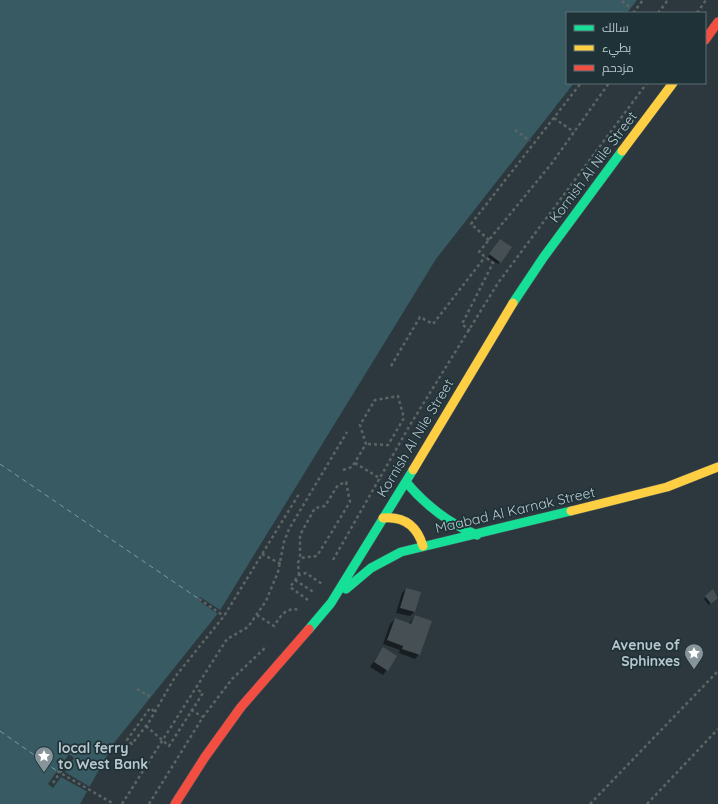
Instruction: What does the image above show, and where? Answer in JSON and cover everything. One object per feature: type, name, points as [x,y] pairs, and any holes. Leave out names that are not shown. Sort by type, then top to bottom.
[{"type":"main road","points":[[706,39],[718,22]]},
{"type":"main road","name":"Kornish Al Nile Street","points":[[175,804],[205,757],[237,712],[331,603],[406,482],[492,335],[525,283],[672,84]]},
{"type":"main road","name":"Maabad Al Karnak Street","points":[[331,603],[357,579],[376,565],[401,552],[667,487],[686,481],[718,467]]},
{"type":"main road","points":[[406,482],[425,505],[437,514],[463,530],[477,534]]},
{"type":"main road","points":[[383,518],[391,517],[406,520],[418,531],[423,546]]},
{"type":"path","points":[[634,12],[643,0]]},
{"type":"path","points":[[659,12],[668,0]]},
{"type":"path","points":[[698,12],[706,0]]},
{"type":"path","points":[[622,1],[631,8]]},
{"type":"path","points":[[489,240],[471,224],[580,84]]},
{"type":"path","points":[[470,331],[462,324],[492,263],[479,252],[552,163],[608,84]]},
{"type":"path","points":[[331,564],[410,425],[470,331],[498,283],[645,84]]},
{"type":"path","points":[[554,118],[574,132]]},
{"type":"path","points":[[514,130],[530,141]]},
{"type":"path","points":[[391,366],[420,317],[432,324],[485,256]]},
{"type":"path","points":[[343,470],[352,467],[366,444],[360,425],[375,400],[398,396],[404,418],[388,445],[366,444]]},
{"type":"path","points":[[122,804],[227,639],[248,627],[257,615],[272,587],[281,564],[284,542],[290,529],[347,432]]},
{"type":"path","points":[[355,462],[400,490]]},
{"type":"path","points":[[299,575],[298,563],[300,558],[300,535],[315,508],[325,506],[338,485],[346,482],[350,502],[317,556],[300,558]]},
{"type":"path","points":[[154,711],[150,708],[126,740],[132,744],[146,726],[175,678],[224,616],[299,494]]},
{"type":"path","points":[[262,554],[281,564]]},
{"type":"path","points":[[313,604],[290,587],[295,580],[299,575],[306,574],[326,586]]},
{"type":"path","points":[[297,615],[314,593],[324,576]]},
{"type":"path","points":[[295,580],[331,603]]},
{"type":"path","points":[[199,599],[224,616]]},
{"type":"path","points":[[257,615],[274,626],[283,612],[291,608],[301,610]]},
{"type":"path","points":[[149,804],[203,717],[232,679],[271,642]]},
{"type":"path","points":[[590,804],[718,671]]},
{"type":"path","points":[[137,689],[151,697]]},
{"type":"path","points":[[146,726],[169,746],[203,693],[196,689]]},
{"type":"path","points":[[191,710],[203,717]]},
{"type":"path","points":[[647,804],[718,729]]},
{"type":"path","points":[[53,783],[58,772],[70,759]]},
{"type":"path","points":[[58,772],[114,804]]},
{"type":"water","points":[[0,0],[637,0],[628,12],[566,12],[566,84],[573,84],[436,259],[219,612],[114,743],[80,804],[0,804]]},
{"type":"pier","points":[[200,597],[220,610],[218,614],[198,600]]},
{"type":"pier","points":[[69,754],[74,758],[65,772],[90,787],[88,792],[61,777],[53,788],[48,784]]},
{"type":"building","points":[[500,239],[512,247],[501,263],[489,254]]},
{"type":"building","points":[[406,588],[421,592],[415,612],[400,608]]},
{"type":"building","points":[[713,589],[718,598],[711,604],[705,596]]},
{"type":"building","points":[[415,615],[432,621],[420,655],[402,649],[403,646],[387,640],[395,618],[411,624]]},
{"type":"building","points":[[383,647],[397,656],[388,671],[374,662]]},
{"type":"ferry route","points":[[0,464],[199,599]]},
{"type":"ferry route","points":[[0,731],[57,771]]},
{"type":"traffic: fast","points":[[513,303],[543,258],[622,151]]},
{"type":"traffic: fast","points":[[309,629],[331,603],[413,470]]},
{"type":"traffic: fast","points":[[406,482],[421,499],[438,513],[456,525],[477,535]]},
{"type":"traffic: fast","points":[[346,589],[371,568],[401,552],[571,511]]},
{"type":"traffic: slow","points":[[622,151],[672,84]]},
{"type":"traffic: slow","points":[[413,470],[513,303]]},
{"type":"traffic: slow","points":[[571,511],[667,487],[718,467]]},
{"type":"traffic: slow","points":[[383,518],[397,519],[409,524],[417,533],[423,546]]},
{"type":"traffic: jam","points":[[706,39],[718,22]]},
{"type":"traffic: jam","points":[[175,804],[205,757],[241,707],[309,629]]},
{"type":"place","name":"Avenue of Sphinxes","points":[[694,670]]},
{"type":"place","name":"local ferry to West Bank","points":[[44,773]]}]
